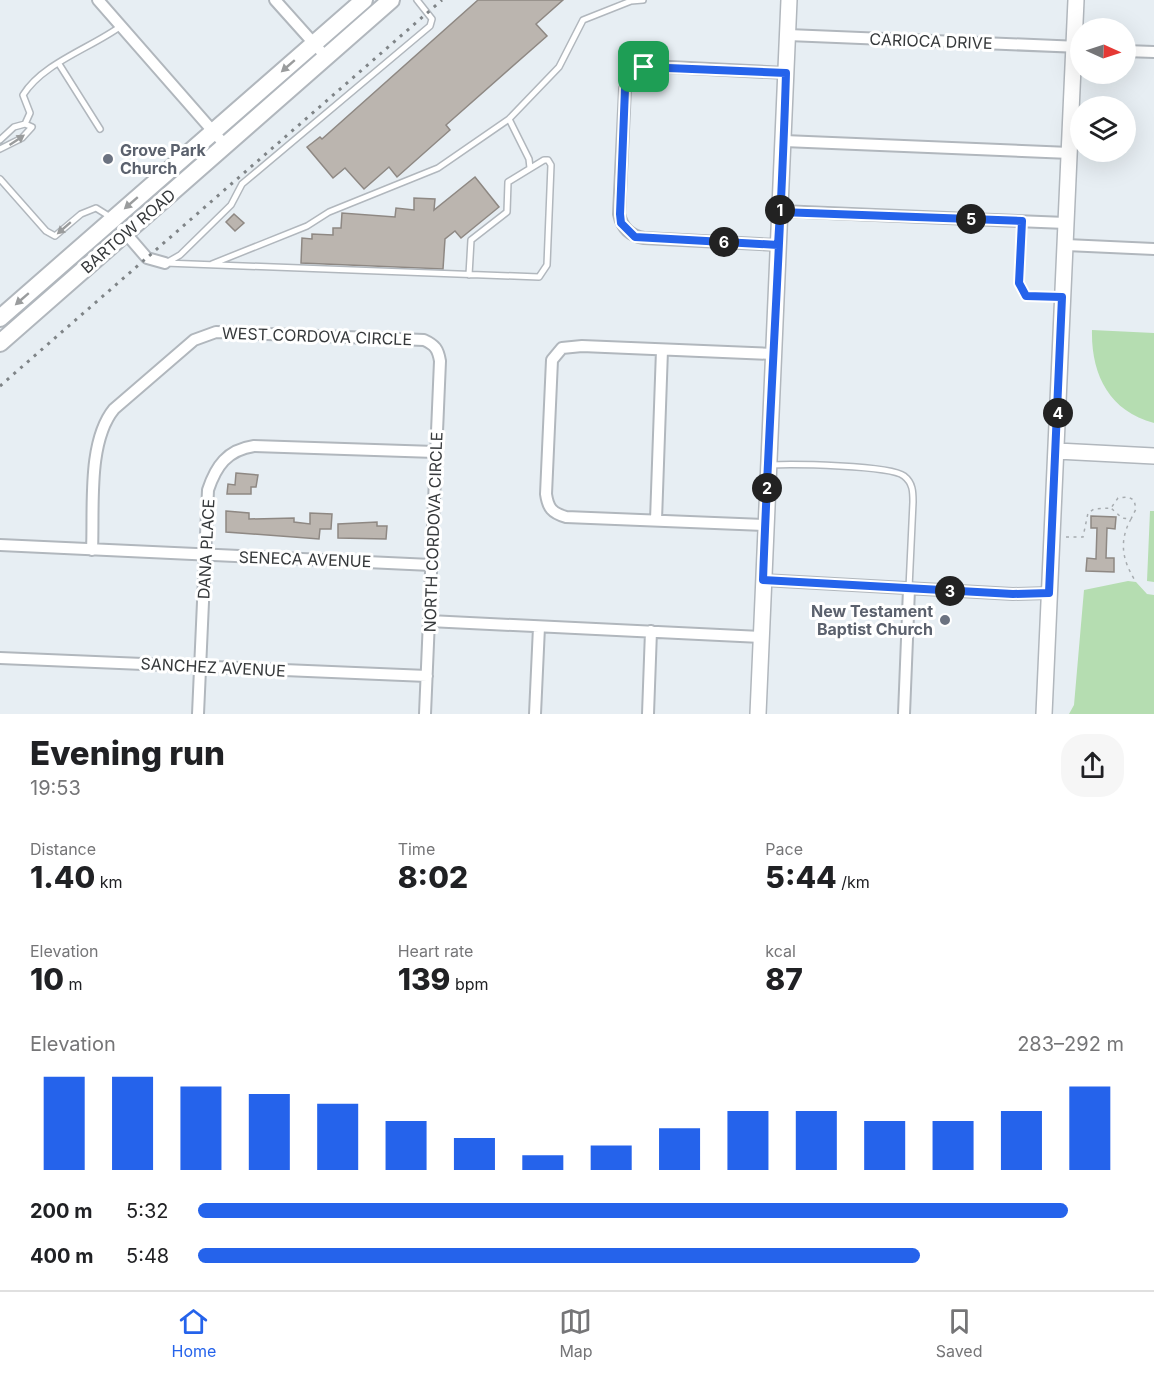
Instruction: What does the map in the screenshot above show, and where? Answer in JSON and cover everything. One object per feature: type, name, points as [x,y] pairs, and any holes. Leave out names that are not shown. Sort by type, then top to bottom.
[{"type":"main road","name":"BARTOW ROAD","points":[[0,318],[364,0]]},
{"type":"main road","name":"BARTOW ROAD","points":[[0,343],[391,0]]},
{"type":"street","points":[[98,0],[225,145]]},
{"type":"street","points":[[275,0],[326,57]]},
{"type":"street","points":[[758,714],[789,0]]},
{"type":"street","points":[[1076,0],[1076,18]]},
{"type":"street","name":"CARIOCA DRIVE","points":[[788,35],[1070,47]]},
{"type":"street","points":[[1136,51],[1154,52]]},
{"type":"street","points":[[778,245],[644,238],[627,231],[621,223],[620,214],[625,89],[633,73],[650,66],[786,73]]},
{"type":"street","points":[[784,141],[1070,153],[1044,714]]},
{"type":"street","points":[[780,212],[1066,223]]},
{"type":"street","points":[[113,219],[147,258],[165,263]]},
{"type":"street","points":[[1066,245],[1154,249]]},
{"type":"street","name":"WEST CORDOVA CIRCLE","points":[[92,550],[97,448],[105,420],[114,409],[194,340],[228,331],[424,340],[438,350]]},
{"type":"street","points":[[765,525],[566,517],[554,513],[548,506],[546,494],[552,360],[555,354],[570,345],[772,354]]},
{"type":"street","name":"NORTH CORDOVA CIRCLE","points":[[424,714],[440,361],[438,350]]},
{"type":"street","points":[[656,520],[662,350]]},
{"type":"street","name":"DANA PLACE","points":[[198,714],[208,490],[214,471],[224,458],[240,448],[274,445],[435,452]]},
{"type":"street","points":[[1057,451],[1154,456]]},
{"type":"street","name":"SENECA AVENUE","points":[[0,545],[430,565]]},
{"type":"street","points":[[763,580],[1013,594],[1049,593]]},
{"type":"street","points":[[904,714],[909,589]]},
{"type":"street","points":[[429,621],[761,637]]},
{"type":"street","points":[[536,714],[539,627]]},
{"type":"street","points":[[648,714],[651,631]]},
{"type":"street","name":"SANCHEZ AVENUE","points":[[0,658],[427,676]]},
{"type":"lane","points":[[165,263],[180,255],[231,205],[242,184],[429,26],[432,19],[417,0]]},
{"type":"lane","points":[[208,265],[308,226],[329,212],[438,168],[509,119],[559,67],[583,20],[631,1],[643,0]]},
{"type":"lane","points":[[25,124],[30,113],[23,95],[27,88],[59,64],[121,26]]},
{"type":"lane","points":[[59,64],[100,129]]},
{"type":"lane","points":[[509,119],[529,159],[530,168]]},
{"type":"lane","points":[[0,140],[14,127],[25,124],[32,127],[22,138],[0,149]]},
{"type":"lane","points":[[165,263],[469,275],[539,277],[544,273],[547,265],[551,165],[544,159],[508,182],[507,212],[471,240],[469,275]]},
{"type":"lane","points":[[0,178],[45,231],[55,236],[81,214],[96,208],[113,219]]},
{"type":"lane","points":[[1022,221],[1019,283],[1026,296],[1062,297]]},
{"type":"lane","points":[[768,465],[884,470],[904,476],[913,489],[909,589]]},
{"type":"path","points":[[1111,508],[1118,498],[1128,497],[1134,500],[1136,514],[1125,529],[1125,564],[1136,582]]},
{"type":"path","points":[[1066,537],[1083,537],[1088,513],[1094,509],[1111,508],[1122,518],[1131,519]]},
{"type":"green space","points":[[1092,330],[1154,333],[1154,423],[1125,410],[1106,388],[1099,376],[1095,361]]},
{"type":"green space","points":[[1150,511],[1154,511],[1154,582],[1147,581]]},
{"type":"green space","points":[[1128,581],[1136,582],[1147,594],[1154,595],[1154,714],[1069,714],[1074,705],[1084,590]]},
{"type":"building","points":[[478,0],[563,0],[536,24],[547,36],[446,125],[450,130],[397,177],[389,167],[364,189],[345,168],[333,178],[307,147],[320,137],[322,139]]},
{"type":"building","points":[[475,177],[499,207],[461,238],[455,231],[445,239],[443,269],[301,263],[302,238],[312,239],[312,234],[333,235],[333,228],[341,228],[342,213],[395,217],[396,208],[414,210],[414,198],[435,199],[434,210]]},
{"type":"building","points":[[234,214],[244,223],[235,231],[226,222]]},
{"type":"building","points":[[236,473],[258,475],[256,487],[251,487],[251,494],[227,494],[228,484],[235,485]]},
{"type":"building","points":[[226,511],[249,513],[249,519],[294,518],[294,522],[310,524],[310,513],[332,514],[331,529],[320,529],[319,539],[226,532]]},
{"type":"building","points":[[1091,516],[1116,517],[1115,529],[1107,528],[1106,558],[1114,558],[1114,572],[1086,571],[1087,558],[1096,559],[1097,528],[1091,528]]},
{"type":"building","points":[[377,522],[377,526],[387,526],[386,539],[338,538],[338,524]]},
{"type":"railway","points":[[0,386],[442,0]]},
{"type":"place","name":"Grove Park Church","points":[[108,159]]},
{"type":"place","name":"New Testament Baptist Church","points":[[945,620]]},
{"type":"route","points":[[644,67],[631,75],[625,89],[620,214],[621,223],[635,237],[778,245],[780,212],[1022,221],[1019,283],[1026,296],[1062,297],[1049,593],[1013,594],[763,580],[772,354],[776,300],[778,245],[784,141],[786,73],[644,67]]}]
